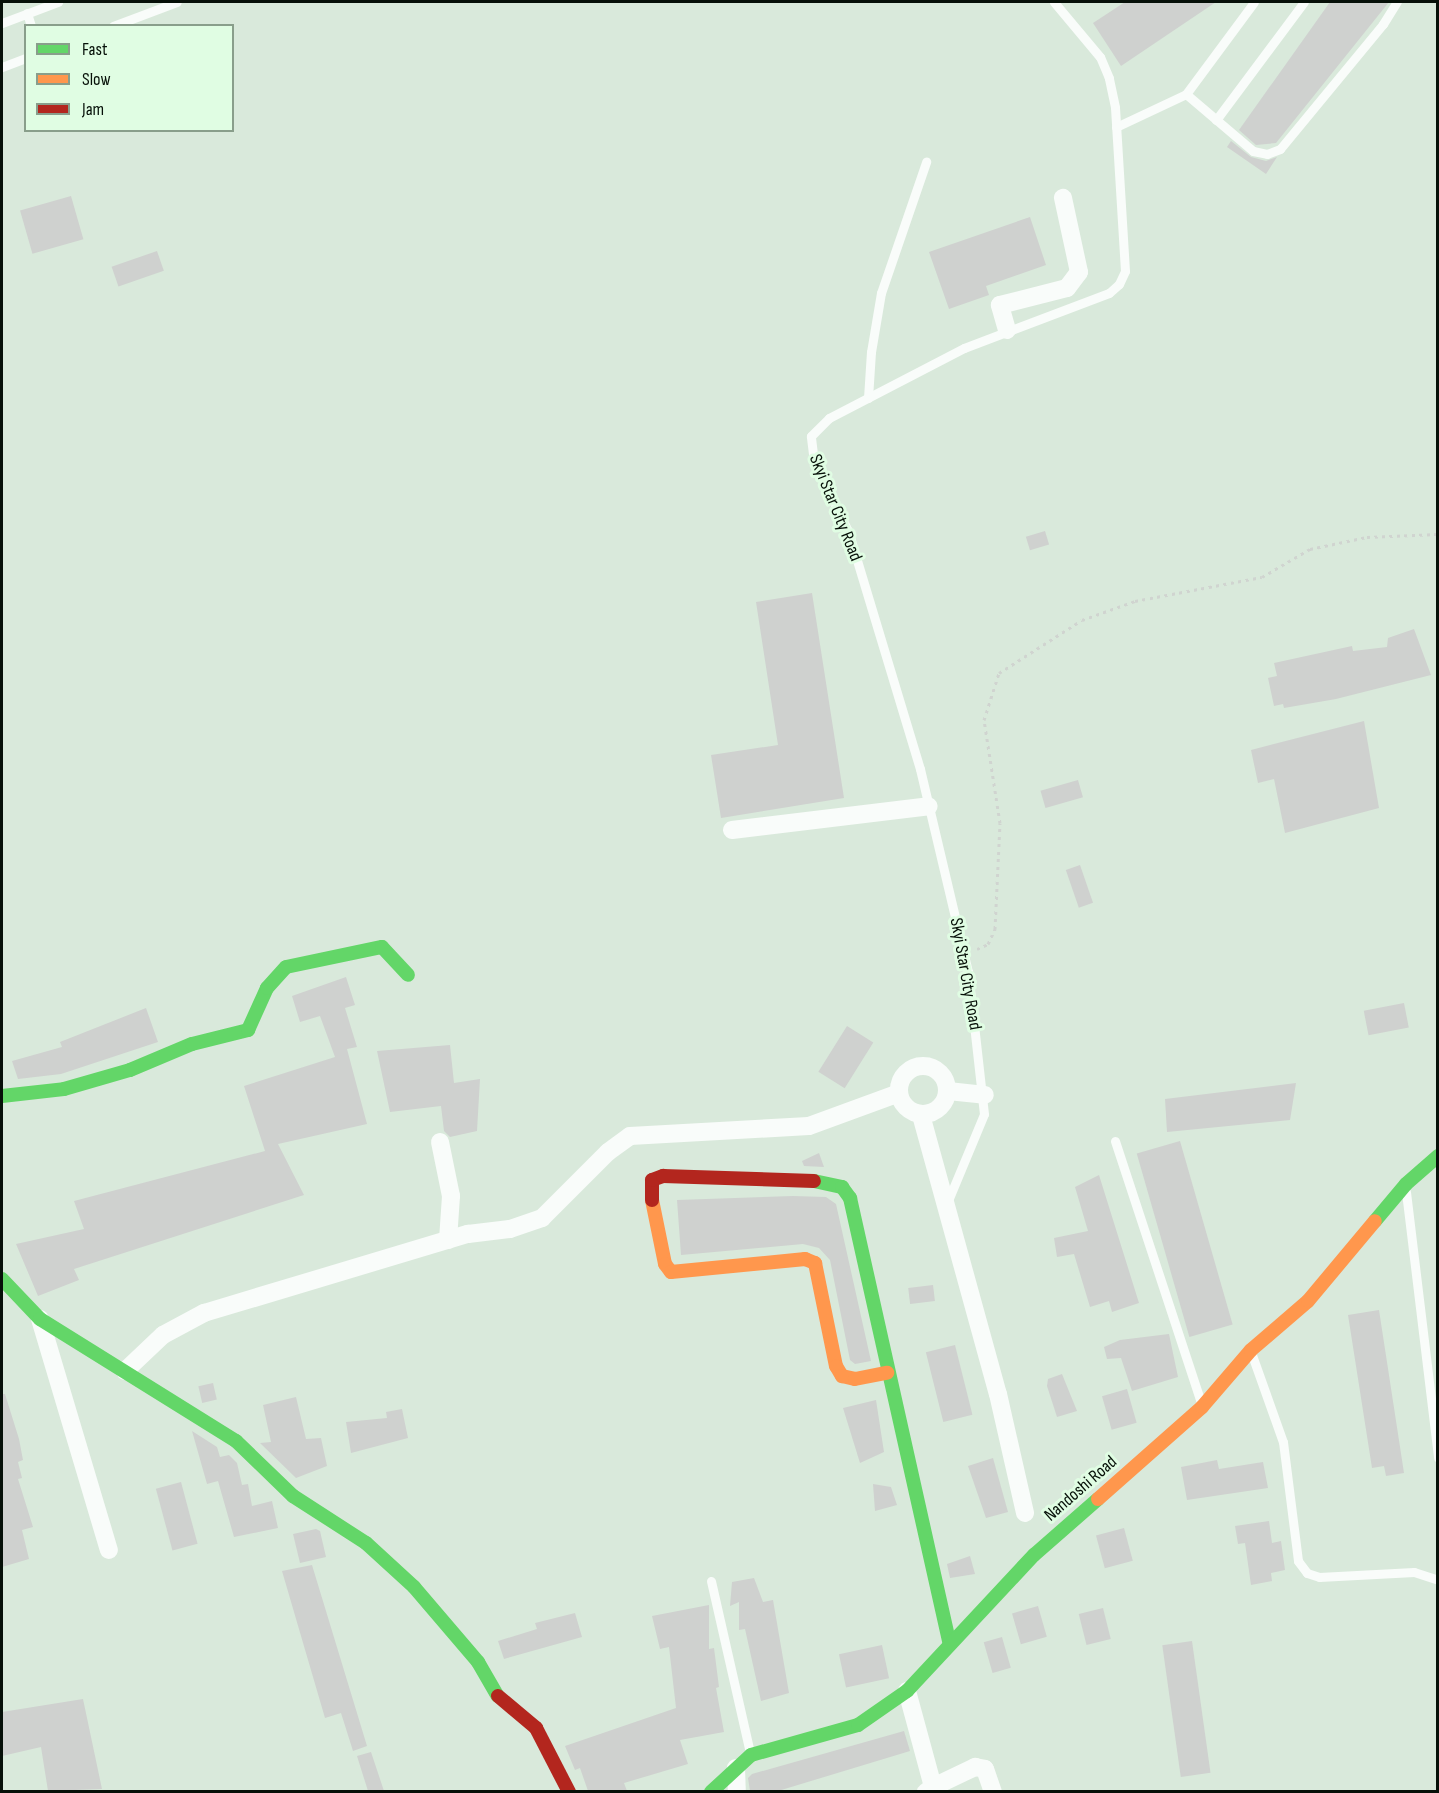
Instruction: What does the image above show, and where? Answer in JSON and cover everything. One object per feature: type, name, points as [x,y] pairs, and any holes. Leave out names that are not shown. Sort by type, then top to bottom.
[{"type":"street","points":[[1007,330],[1000,305],[1067,288],[1079,272],[1062,198]]},
{"type":"street","points":[[732,830],[929,806]]},
{"type":"street","points":[[2,1096],[64,1089],[130,1070],[192,1044],[248,1030],[256,1019],[267,988],[286,967],[382,947],[408,975]]},
{"type":"street","points":[[924,1065],[938,1071],[948,1091],[936,1111],[921,1115],[906,1108],[899,1093],[908,1071],[924,1065]]},
{"type":"street","points":[[948,1091],[985,1095]]},
{"type":"street","points":[[125,1371],[163,1335],[204,1313],[448,1240],[510,1229],[542,1218],[608,1152],[630,1136],[809,1126],[899,1093]]},
{"type":"street","points":[[921,1115],[998,1394],[1025,1513]]},
{"type":"street","points":[[440,1142],[451,1196],[448,1240]]},
{"type":"street","name":"Nandoshi Road","points":[[711,1791],[751,1755],[858,1725],[907,1691],[949,1642],[1034,1555],[1202,1407],[1251,1350],[1328,1280],[1406,1184],[1437,1156]]},
{"type":"street","points":[[887,1373],[855,1379],[842,1376],[836,1366],[815,1263],[806,1259],[681,1274],[671,1272],[664,1264],[650,1190],[652,1180],[663,1176],[829,1182],[842,1187],[850,1198],[887,1373],[949,1642]]},
{"type":"street","points":[[2,1279],[40,1319],[236,1441],[293,1496],[366,1543],[414,1587],[478,1662],[499,1697],[536,1728],[569,1791]]},
{"type":"street","points":[[40,1319],[109,1550]]},
{"type":"street","points":[[907,1691],[929,1789],[975,1767],[985,1769],[993,1791]]},
{"type":"street","points":[[736,1768],[737,1791]]},
{"type":"lane","points":[[2,23],[47,3],[58,2]]},
{"type":"lane","points":[[118,24],[177,2]]},
{"type":"lane","name":"Skyi Star City Road","points":[[946,1205],[981,1125],[985,1095],[965,956],[929,806],[848,531],[810,449],[811,436],[818,426],[868,398],[1007,330],[1109,292],[1119,284],[1125,271],[1116,127],[1109,78],[1100,57],[1054,2]]},
{"type":"lane","points":[[1116,127],[1186,94],[1254,2]]},
{"type":"lane","points":[[1216,120],[1304,2]]},
{"type":"lane","points":[[1186,94],[1253,151],[1267,154],[1280,149],[1383,24],[1397,2]]},
{"type":"lane","points":[[27,13],[30,24]]},
{"type":"lane","points":[[2,67],[24,59]]},
{"type":"lane","points":[[868,398],[871,352],[881,293],[926,162]]},
{"type":"lane","points":[[1115,1141],[1202,1407]]},
{"type":"lane","points":[[1406,1184],[1437,1458]]},
{"type":"lane","points":[[1251,1350],[1283,1442],[1298,1561],[1307,1574],[1319,1577],[1414,1572],[1437,1580]]},
{"type":"lane","points":[[711,1581],[751,1755]]},
{"type":"path","points":[[965,956],[988,944],[995,929],[1000,823],[984,720],[999,673],[1082,620],[1135,601],[1262,577],[1310,549],[1367,537],[1437,534]]},
{"type":"building","points":[[1125,2],[1216,2],[1121,66],[1093,23]]},
{"type":"building","points":[[1330,2],[1389,2],[1276,143],[1256,145],[1239,130]]},
{"type":"building","points":[[1231,141],[1251,157],[1266,161],[1277,157],[1266,174],[1227,147]]},
{"type":"building","points":[[71,196],[83,239],[32,254],[20,211]]},
{"type":"building","points":[[1030,217],[1046,265],[986,286],[989,295],[949,309],[929,252]]},
{"type":"building","points":[[157,251],[164,271],[118,286],[112,267]]},
{"type":"building","points":[[1045,531],[1049,544],[1030,550],[1026,537]]},
{"type":"building","points":[[812,593],[844,798],[721,818],[711,755],[778,745],[756,602]]},
{"type":"building","points":[[1414,629],[1431,675],[1336,699],[1284,708],[1283,704],[1274,706],[1268,678],[1277,676],[1274,663],[1352,646],[1353,651],[1387,647],[1388,638]]},
{"type":"building","points":[[1364,721],[1379,808],[1285,833],[1274,779],[1258,783],[1251,750]]},
{"type":"building","points":[[1078,780],[1083,797],[1045,808],[1041,791]]},
{"type":"building","points":[[1080,865],[1093,903],[1079,908],[1066,870]]},
{"type":"building","points":[[346,977],[355,1005],[345,1008],[357,1047],[347,1049],[367,1124],[278,1144],[304,1195],[74,1269],[79,1280],[38,1296],[16,1244],[84,1229],[74,1201],[265,1151],[244,1086],[335,1057],[320,1016],[300,1022],[292,996]]},
{"type":"building","points":[[1404,1003],[1409,1028],[1369,1035],[1364,1011]]},
{"type":"building","points":[[146,1008],[158,1042],[61,1074],[18,1079],[12,1061],[62,1047],[60,1042]]},
{"type":"building","points":[[847,1026],[873,1042],[845,1088],[818,1072]]},
{"type":"building","points":[[450,1045],[454,1083],[480,1079],[477,1131],[450,1137],[444,1131],[441,1106],[390,1112],[377,1051]]},
{"type":"building","points":[[1296,1083],[1290,1120],[1167,1132],[1165,1099]]},
{"type":"building","points":[[1180,1141],[1233,1325],[1189,1337],[1137,1153]]},
{"type":"building","points":[[819,1153],[824,1167],[804,1166],[802,1161]]},
{"type":"building","points":[[1099,1175],[1139,1303],[1112,1312],[1109,1301],[1090,1307],[1074,1254],[1057,1257],[1054,1238],[1088,1231],[1075,1187]]},
{"type":"building","points":[[826,1197],[836,1204],[871,1361],[855,1364],[850,1360],[830,1260],[819,1248],[803,1244],[681,1255],[677,1200]]},
{"type":"building","points":[[933,1285],[935,1301],[910,1304],[908,1288]]},
{"type":"building","points":[[1379,1310],[1404,1473],[1386,1476],[1384,1466],[1372,1468],[1348,1315]]},
{"type":"building","points":[[1169,1334],[1178,1377],[1132,1391],[1121,1358],[1107,1359],[1104,1347],[1120,1340]]},
{"type":"building","points":[[955,1345],[972,1415],[943,1422],[926,1352]]},
{"type":"building","points":[[1062,1374],[1077,1411],[1057,1417],[1047,1386],[1048,1379]]},
{"type":"building","points":[[213,1383],[217,1400],[202,1403],[198,1386]]},
{"type":"building","points":[[1127,1389],[1137,1423],[1112,1430],[1102,1396]]},
{"type":"building","points":[[2,1394],[5,1394],[19,1439],[23,1460],[18,1462],[22,1478],[18,1479],[33,1527],[22,1530],[29,1559],[2,1567]]},
{"type":"building","points":[[296,1397],[306,1439],[321,1438],[327,1466],[296,1478],[260,1443],[271,1442],[263,1405]]},
{"type":"building","points":[[876,1400],[884,1452],[860,1463],[843,1408]]},
{"type":"building","points":[[402,1409],[408,1438],[351,1453],[346,1422],[387,1418],[386,1412]]},
{"type":"building","points":[[192,1431],[217,1447],[220,1457],[229,1455],[237,1463],[242,1485],[248,1484],[252,1506],[272,1501],[278,1528],[234,1537],[218,1481],[207,1484]]},
{"type":"building","points":[[993,1458],[1008,1512],[986,1518],[968,1466]]},
{"type":"building","points":[[1217,1460],[1219,1469],[1263,1462],[1268,1488],[1187,1500],[1181,1467]]},
{"type":"building","points":[[181,1482],[198,1544],[172,1551],[156,1489]]},
{"type":"building","points":[[873,1484],[891,1487],[897,1505],[875,1511]]},
{"type":"building","points":[[1269,1521],[1272,1543],[1281,1541],[1285,1570],[1271,1573],[1272,1581],[1251,1585],[1245,1543],[1238,1544],[1235,1526]]},
{"type":"building","points":[[1124,1528],[1133,1561],[1105,1568],[1096,1536]]},
{"type":"building","points":[[316,1529],[320,1531],[326,1557],[300,1563],[293,1534]]},
{"type":"building","points":[[970,1556],[975,1574],[950,1578],[947,1564]]},
{"type":"building","points":[[312,1565],[367,1746],[353,1751],[341,1713],[325,1718],[282,1571]]},
{"type":"building","points":[[754,1578],[763,1602],[773,1600],[789,1693],[761,1701],[745,1629],[739,1630],[739,1602],[730,1606],[732,1582]]},
{"type":"building","points":[[709,1605],[709,1649],[714,1648],[719,1687],[716,1688],[724,1732],[680,1740],[688,1764],[624,1783],[627,1791],[588,1791],[580,1768],[575,1770],[565,1746],[676,1708],[669,1647],[660,1649],[652,1616]]},
{"type":"building","points":[[1038,1606],[1047,1637],[1021,1644],[1012,1613]]},
{"type":"building","points":[[1103,1608],[1111,1639],[1086,1645],[1079,1614]]},
{"type":"building","points":[[575,1613],[582,1637],[504,1659],[498,1641],[537,1629],[535,1623]]},
{"type":"building","points":[[1002,1637],[1011,1668],[993,1673],[984,1642]]},
{"type":"building","points":[[1192,1641],[1211,1773],[1181,1777],[1162,1645]]},
{"type":"building","points":[[882,1645],[889,1678],[846,1687],[839,1654]]},
{"type":"building","points":[[83,1699],[102,1789],[48,1791],[41,1747],[2,1756],[2,1712]]},
{"type":"building","points":[[904,1731],[910,1751],[778,1791],[750,1791],[748,1778],[752,1774]]},
{"type":"building","points":[[371,1752],[384,1791],[368,1791],[357,1756]]},
{"type":"traffic: fast","points":[[2,1096],[64,1089],[130,1070],[192,1044],[248,1030],[267,988],[286,967],[382,947],[408,975]]},
{"type":"traffic: fast","points":[[1375,1221],[1406,1184],[1438,1156]]},
{"type":"traffic: fast","points":[[814,1181],[842,1187],[850,1198],[949,1642]]},
{"type":"traffic: fast","points":[[2,1279],[40,1319],[236,1441],[293,1496],[366,1543],[414,1587],[478,1662],[498,1696]]},
{"type":"traffic: fast","points":[[711,1792],[751,1755],[858,1725],[907,1691],[1034,1555],[1098,1499]]},
{"type":"traffic: slow","points":[[652,1200],[665,1264],[671,1272],[805,1259],[815,1263],[836,1366],[842,1376],[855,1379],[887,1373]]},
{"type":"traffic: slow","points":[[1098,1499],[1202,1407],[1251,1350],[1308,1301],[1375,1221]]},
{"type":"traffic: jam","points":[[652,1200],[652,1180],[663,1176],[814,1181]]},
{"type":"traffic: jam","points":[[498,1696],[536,1728],[569,1792]]}]
